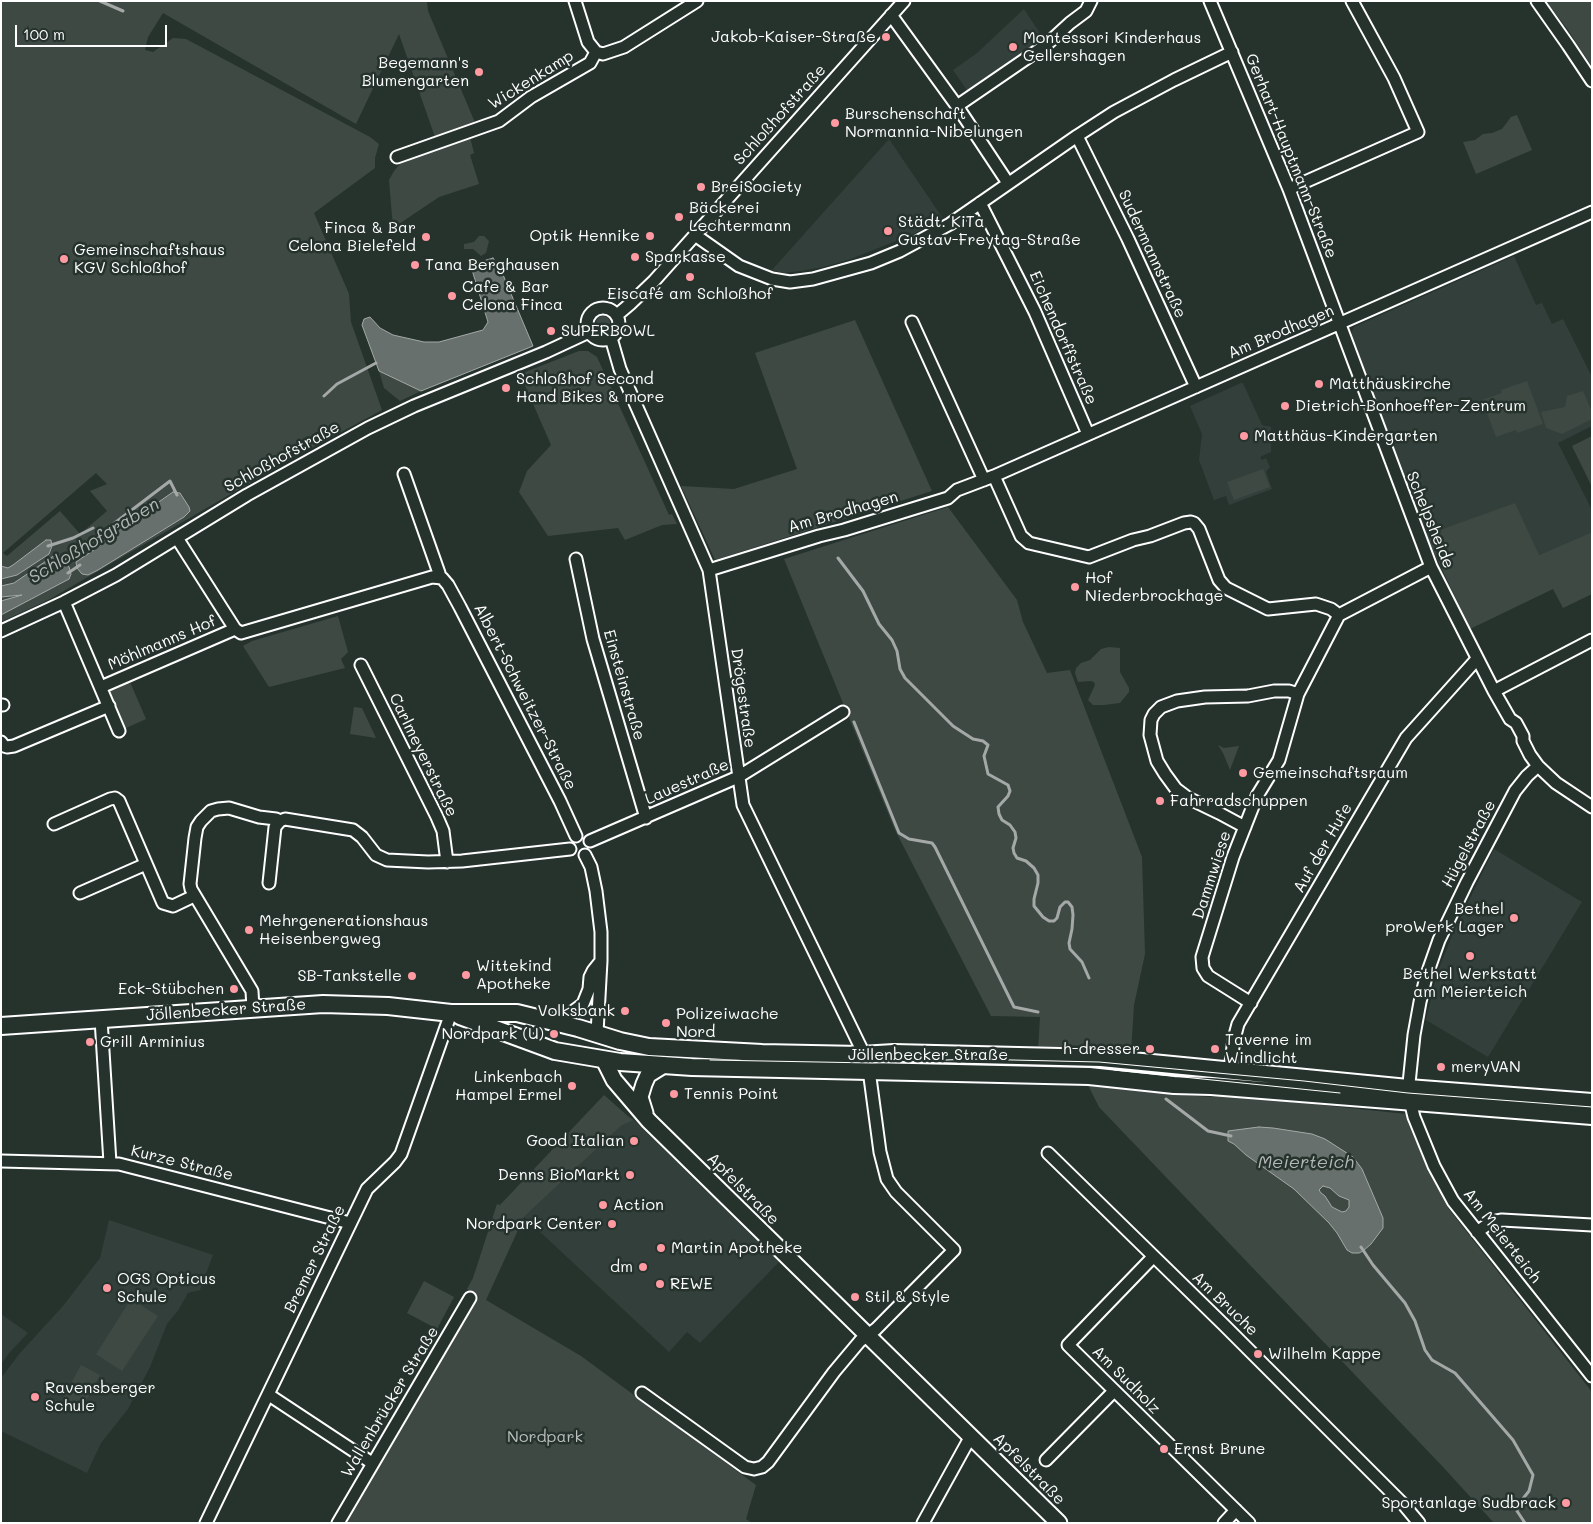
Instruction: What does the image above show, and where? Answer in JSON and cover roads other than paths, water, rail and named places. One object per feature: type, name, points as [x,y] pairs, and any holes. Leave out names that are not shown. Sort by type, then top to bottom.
[{"type":"main road","name":"Jöllenbecker Straße","points":[[1,1026],[323,1004],[410,1007],[451,1013],[517,1014],[649,1047],[762,1053],[861,1055],[894,1053],[1085,1057],[1230,1070],[1408,1096],[1592,1116]]},
{"type":"main road","name":"Jöllenbecker Straße","points":[[451,1013],[555,1051],[604,1060],[664,1065],[1089,1076],[1162,1084],[1408,1096],[1592,1102]]},
{"type":"main road","points":[[597,1033],[604,1060]]},
{"type":"street","points":[[575,1],[588,42],[596,52]]},
{"type":"street","name":"Wickenkamp","points":[[397,157],[499,121],[531,96],[590,63],[596,52],[603,54],[624,47],[697,1]]},
{"type":"street","name":"Schloßhofstraße","points":[[617,315],[654,281],[904,1]]},
{"type":"street","points":[[957,106],[1046,45],[1086,11],[1091,1]]},
{"type":"street","name":"Gerhart-Hauptmann-Straße","points":[[1210,1],[1289,189],[1339,325]]},
{"type":"street","points":[[1289,189],[1418,132],[1394,78],[1352,1]]},
{"type":"street","points":[[1537,1],[1592,81]]},
{"type":"street","points":[[891,15],[957,106],[1008,183]]},
{"type":"street","points":[[695,235],[747,270],[772,279],[790,282],[813,279],[871,263],[900,251],[950,224],[1077,136],[1135,100],[1232,52]]},
{"type":"street","name":"Sudermannstraße","points":[[1077,136],[1128,239],[1196,387]]},
{"type":"street","name":"Eichendorffstraße","points":[[980,203],[1035,312],[1088,434]]},
{"type":"street","name":"Am Brodhagen","points":[[709,570],[948,498],[958,490],[1339,325],[1592,212]]},
{"type":"street","points":[[607,308],[617,315],[619,322],[618,330],[611,338],[600,340],[589,332],[588,319],[596,309],[607,308]]},
{"type":"street","points":[[912,322],[989,478],[1021,536],[1029,543],[1089,557],[1132,540],[1154,535],[1191,522],[1199,529],[1219,580],[1226,588],[1268,609],[1316,604],[1339,614],[1430,567]]},
{"type":"street","name":"Schelpsheide","points":[[1339,325],[1430,567],[1477,660],[1510,719],[1509,726],[1517,740],[1522,741],[1538,766],[1556,783],[1592,807]]},
{"type":"street","name":"Schloßhofstraße","points":[[1,631],[64,602],[116,575],[246,496],[390,417],[546,352],[589,332]]},
{"type":"street","name":"Drögestraße","points":[[611,338],[620,370],[709,570],[743,805],[861,1048],[861,1055]]},
{"type":"street","name":"Albert-Schweitzer-Straße","points":[[404,474],[439,577],[446,581],[560,801],[576,836]]},
{"type":"street","points":[[177,538],[238,632],[245,632],[432,577],[439,577]]},
{"type":"street","name":"Einsteinstraße","points":[[576,560],[595,646],[646,818]]},
{"type":"street","name":"Möhlmanns Hof","points":[[64,602],[119,731]]},
{"type":"street","name":"Dammwiese","points":[[1251,1003],[1204,972],[1203,952],[1212,929],[1230,863],[1257,796],[1279,760],[1298,694],[1339,614]]},
{"type":"street","name":"Möhlmanns Hof","points":[[101,687],[236,629]]},
{"type":"street","points":[[1494,691],[1592,640]]},
{"type":"street","name":"Auf der Hufe","points":[[1230,1070],[1235,1031],[1406,738],[1477,660]]},
{"type":"street","name":"Carlmeyerstraße","points":[[361,666],[437,817],[443,831],[447,862]]},
{"type":"street","points":[[1245,827],[1188,798],[1176,789],[1158,760],[1150,735],[1151,720],[1154,714],[1162,707],[1177,701],[1204,697],[1248,696],[1274,691],[1289,691],[1298,694]]},
{"type":"street","points":[[1,742],[7,747],[14,746],[109,706]]},
{"type":"street","name":"Lauestraße","points":[[590,841],[738,777],[844,712]]},
{"type":"street","name":"Hügelstraße","points":[[1408,1096],[1418,1010],[1426,977],[1439,940],[1515,791],[1526,776],[1538,766]]},
{"type":"street","points":[[54,824],[115,798],[119,801],[165,905],[172,906],[194,896]]},
{"type":"street","points":[[253,1009],[252,991],[194,896],[190,884],[195,838],[197,827],[205,816],[218,808],[229,808],[280,821]]},
{"type":"street","points":[[269,883],[275,827],[280,821],[285,819],[353,830],[362,837],[376,855],[387,860],[447,862],[570,849]]},
{"type":"street","points":[[576,836],[584,836],[590,841],[590,849],[585,855],[576,855],[570,849],[570,841],[576,836]]},
{"type":"street","points":[[585,855],[591,867],[598,908],[601,961],[597,1033]]},
{"type":"street","points":[[80,893],[146,864]]},
{"type":"street","points":[[550,1021],[567,1016],[583,1004],[589,989],[592,971],[601,961]]},
{"type":"street","name":"Bremer Straße","points":[[206,1523],[367,1190],[401,1154],[451,1013]]},
{"type":"street","points":[[101,1019],[110,1164]]},
{"type":"street","name":"Apfelstraße","points":[[604,1060],[614,1080],[649,1121],[1059,1523]]},
{"type":"street","points":[[649,1121],[640,1097],[648,1075],[664,1065]]},
{"type":"street","name":"Jöllenbecker Straße","points":[[867,1336],[954,1250],[896,1192],[887,1179],[880,1152],[869,1070]]},
{"type":"street","name":"Am Meierteich","points":[[1408,1096],[1417,1125],[1446,1188],[1477,1232],[1592,1376]]},
{"type":"street","name":"Am Bruche","points":[[1048,1153],[1224,1325],[1404,1505],[1419,1523]]},
{"type":"street","name":"Kurze Straße","points":[[1,1161],[126,1165],[350,1223]]},
{"type":"street","points":[[1477,1232],[1491,1222],[1502,1220],[1592,1225]]},
{"type":"street","name":"Am Sudholz","points":[[1153,1257],[1068,1344],[1249,1523]]},
{"type":"street","name":"Wallenbrücker Straße","points":[[338,1523],[470,1298]]},
{"type":"street","points":[[642,1393],[745,1467],[758,1469],[768,1462],[834,1372],[867,1336]]},
{"type":"street","name":"Apfelstraße","points":[[1046,1460],[1114,1391]]},
{"type":"street","points":[[268,1394],[372,1463]]},
{"type":"street","points":[[923,1523],[971,1436]]},
{"type":"street","points":[[1224,1523],[1236,1510]]},
{"type":"water","points":[[493,258],[501,270],[533,346],[421,391],[379,371],[362,325],[364,319],[370,317],[380,328],[393,335],[424,342],[439,342],[483,330],[488,322],[472,270],[473,266],[477,263]]},
{"type":"water","points":[[173,492],[180,493],[189,507],[190,511],[184,517],[98,570],[88,575],[82,574],[77,568],[76,562]]},
{"type":"water","points":[[46,540],[51,540],[52,546],[49,554],[17,575],[1,579],[1,566],[8,568]]},
{"type":"water","points":[[62,556],[69,567],[71,574],[69,579],[1,615],[1,601],[22,595],[1,597],[1,586],[14,583],[52,557]]},
{"type":"water","name":"Meierteich","points":[[1259,1127],[1273,1128],[1312,1134],[1325,1139],[1353,1157],[1362,1169],[1383,1218],[1383,1228],[1363,1251],[1352,1253],[1347,1250],[1329,1223],[1294,1189],[1228,1141],[1228,1131]],"holes":[[[1323,1186],[1330,1188],[1339,1196],[1349,1200],[1349,1207],[1346,1211],[1342,1212],[1332,1207],[1319,1190]]]},
{"type":"waterway","points":[[100,1],[123,11]]},
{"type":"waterway","name":"Schloßhofgraben","points":[[324,396],[337,384],[376,363]]},
{"type":"waterway","name":"Schloßhofgraben","points":[[62,563],[170,481],[177,495]]},
{"type":"waterway","name":"Schloßhofgraben","points":[[48,546],[73,538],[93,528]]},
{"type":"waterway","points":[[838,558],[863,591],[879,624],[892,640],[897,651],[900,669],[905,678],[953,726],[973,739],[983,741],[988,745],[984,756],[988,774],[1008,785],[1010,791],[998,807],[999,814],[1002,820],[1010,825],[1015,832],[1016,838],[1013,848],[1017,858],[1026,861],[1034,868],[1038,875],[1034,906],[1049,921],[1054,921],[1057,918],[1060,907],[1065,902],[1068,902],[1072,907],[1070,949],[1082,962],[1089,978]]},
{"type":"waterway","name":"Schloßhofgraben","points":[[68,573],[80,565]]},
{"type":"waterway","points":[[854,722],[899,833],[909,839],[932,843],[1014,1007],[1038,1012]]},
{"type":"waterway","points":[[1166,1099],[1208,1131],[1231,1136]]},
{"type":"waterway","points":[[1361,1247],[1373,1265],[1405,1303],[1415,1321],[1425,1350],[1432,1360],[1455,1373],[1513,1440],[1533,1475],[1529,1491],[1518,1505],[1517,1511],[1525,1523]]},
{"type":"tram line","points":[[710,1060],[872,1063],[970,1059],[1099,1062],[1304,1081],[1408,1093],[1592,1107]]},
{"type":"tram line","points":[[1114,1070],[1340,1093]]},
{"type":"place","name":"Jakob-Kaiser-Straße","points":[[886,37]]},
{"type":"place","name":"Montessori Kinderhaus Gellershagen","points":[[1013,47]]},
{"type":"place","name":"Begemann's Blumengarten","points":[[479,72]]},
{"type":"place","name":"Burschenschaft Normannia-Nibelungen","points":[[835,123]]},
{"type":"place","name":"BreiSociety","points":[[701,187]]},
{"type":"place","name":"Bäckerei Lechtermann","points":[[679,217]]},
{"type":"place","name":"Städt. KiTa Gustav-Freytag-Straße","points":[[888,231]]},
{"type":"place","name":"Optik Hennike","points":[[650,236]]},
{"type":"place","name":"Finca & Bar Celona Bielefeld","points":[[426,237]]},
{"type":"place","name":"Sparkasse","points":[[635,257]]},
{"type":"place","name":"Gemeinschaftshaus KGV Schloßhof","points":[[64,259]]},
{"type":"place","name":"Tana Berghausen","points":[[415,265]]},
{"type":"place","name":"Eiscafé am Schloßhof","points":[[690,277]]},
{"type":"place","name":"Cafe & Bar Celona Finca","points":[[452,296]]},
{"type":"place","name":"SUPERBOWL","points":[[551,331]]},
{"type":"place","name":"Matthäuskirche","points":[[1319,384]]},
{"type":"place","name":"Schloßhof Second Hand Bikes & more","points":[[506,388]]},
{"type":"place","name":"Dietrich-Bonhoeffer-Zentrum","points":[[1285,406]]},
{"type":"place","name":"Matthäus-Kindergarten","points":[[1244,436]]},
{"type":"place","name":"Hof Niederbrockhage","points":[[1075,587]]},
{"type":"place","name":"Gemeinschaftsraum","points":[[1243,773]]},
{"type":"place","name":"Fahrradschuppen","points":[[1160,801]]},
{"type":"place","name":"Bethel proWerk Lager","points":[[1514,918]]},
{"type":"place","name":"Mehrgenerationshaus Heisenbergweg","points":[[249,930]]},
{"type":"place","name":"Bethel Werkstatt am Meierteich","points":[[1470,956]]},
{"type":"place","name":"Wittekind Apotheke","points":[[466,975]]},
{"type":"place","name":"SB-Tankstelle","points":[[412,976]]},
{"type":"place","name":"Eck-Stübchen","points":[[234,989]]},
{"type":"place","name":"Volksbank","points":[[625,1011]]},
{"type":"place","name":"Polizeiwache Nord","points":[[666,1023]]},
{"type":"place","name":"Nordpark (U)","points":[[554,1034]]},
{"type":"place","name":"Grill Arminius","points":[[90,1042]]},
{"type":"place","name":"h-dresser","points":[[1150,1049]]},
{"type":"place","name":"Taverne im Windlicht","points":[[1215,1049]]},
{"type":"place","name":"meryVAN","points":[[1441,1067]]},
{"type":"place","name":"Linkenbach Hampel Ermel","points":[[572,1086]]},
{"type":"place","name":"Tennis Point","points":[[674,1094]]},
{"type":"place","name":"Good Italian","points":[[634,1141]]},
{"type":"place","name":"Denns BioMarkt","points":[[630,1175]]},
{"type":"place","name":"Action","points":[[603,1205]]},
{"type":"place","name":"Nordpark Center","points":[[612,1224]]},
{"type":"place","name":"Martin Apotheke","points":[[661,1248]]},
{"type":"place","name":"dm","points":[[643,1267]]},
{"type":"place","name":"REWE","points":[[660,1284]]},
{"type":"place","name":"OGS Opticus Schule","points":[[107,1288]]},
{"type":"place","name":"Stil & Style","points":[[855,1297]]},
{"type":"place","name":"Wilhelm Kappe","points":[[1258,1354]]},
{"type":"place","name":"Ravensberger Schule","points":[[35,1397]]},
{"type":"place","name":"Ernst Brune","points":[[1164,1449]]},
{"type":"place","name":"Sportanlage Sudbrack","points":[[1566,1503]]},
{"type":"park label","name":"Nordpark","points":[[545,1437]]}]
